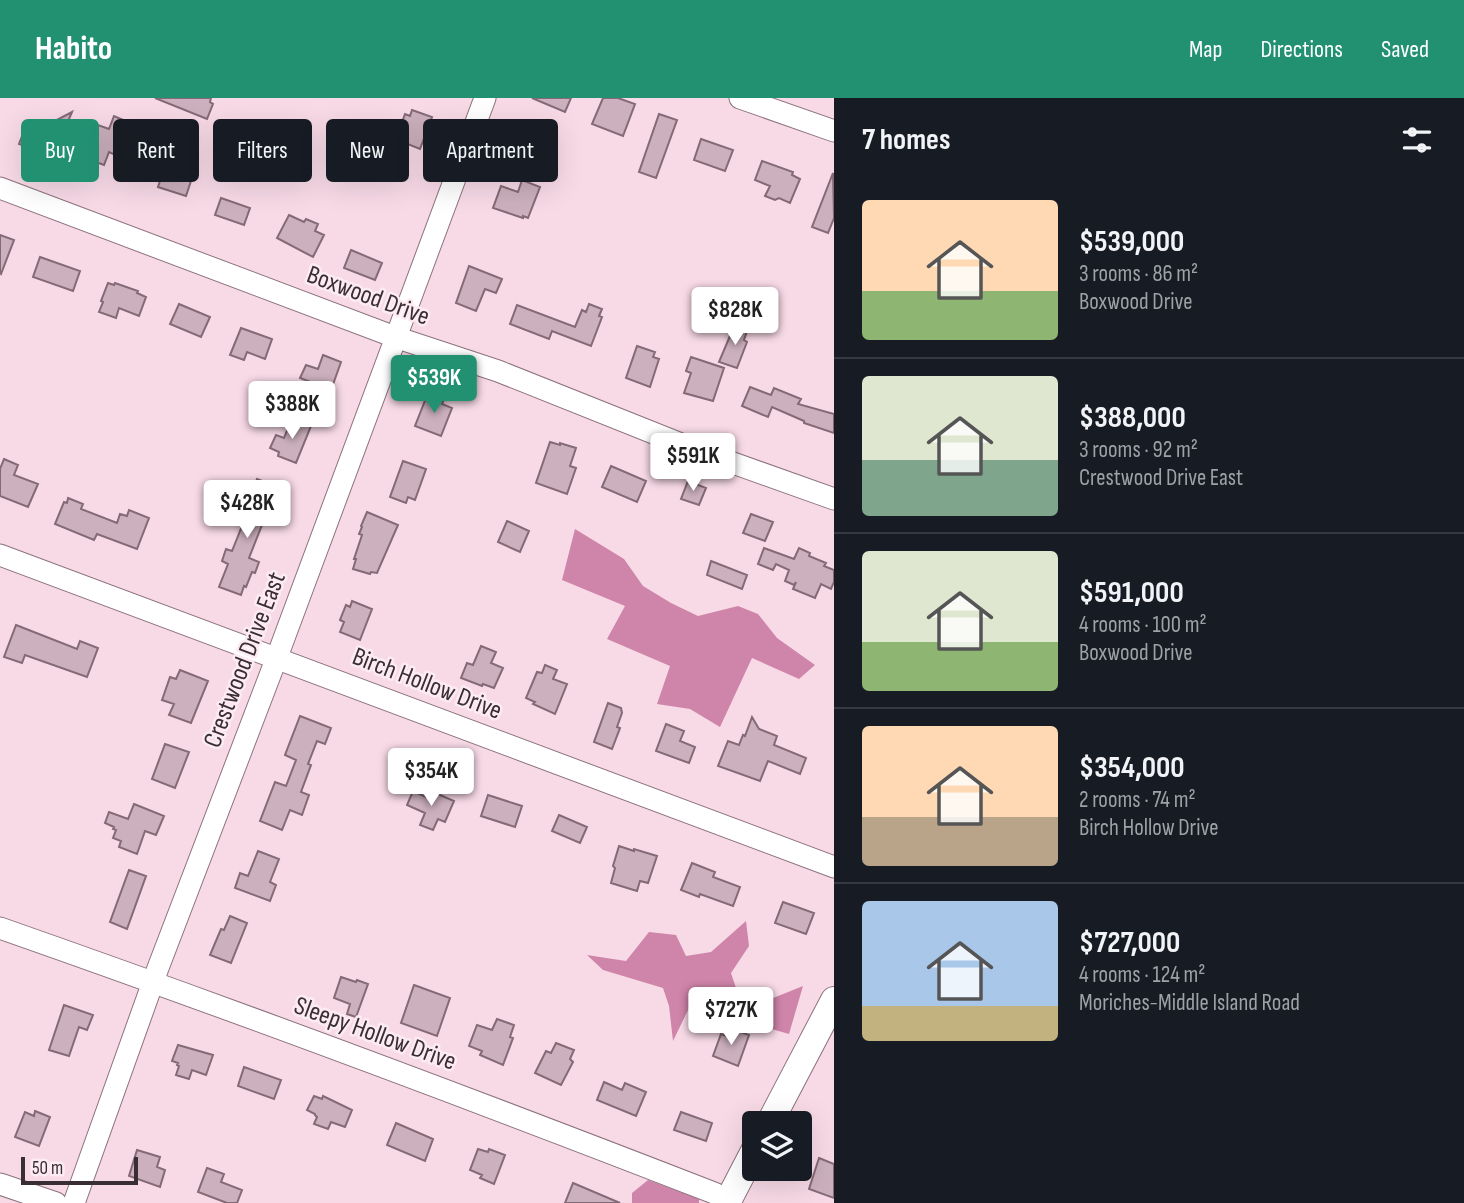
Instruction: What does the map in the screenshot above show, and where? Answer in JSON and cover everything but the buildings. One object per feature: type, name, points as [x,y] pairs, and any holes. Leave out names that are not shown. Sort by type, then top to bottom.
[{"type":"main road","points":[[776,1111],[834,1000]]},
{"type":"main road","points":[[729,1202],[742,1175]]},
{"type":"street","name":"Crestwood Drive East","points":[[74,1203],[153,982],[485,98]]},
{"type":"street","points":[[740,98],[834,131]]},
{"type":"street","name":"Boxwood Drive","points":[[0,188],[395,337],[498,371],[691,448],[834,499]]},
{"type":"street","name":"Birch Hollow Drive","points":[[0,555],[834,867]]},
{"type":"street","name":"Sleepy Hollow Drive","points":[[0,928],[491,1107],[729,1202]]},
{"type":"street","points":[[0,1184],[56,1203]]},
{"type":"shaded area","points":[[575,529],[624,559],[643,586],[671,603],[698,616],[738,606],[758,614],[777,638],[815,665],[799,679],[752,658],[720,727],[690,709],[657,704],[670,666],[607,639],[625,606],[562,580]]},
{"type":"shaded area","points":[[746,921],[749,946],[731,973],[739,997],[753,1006],[803,986],[789,1034],[690,1006],[673,1041],[669,1006],[663,988],[603,970],[587,955],[626,961],[649,932],[676,935],[686,956],[711,952]]},
{"type":"shaded area","points":[[648,1180],[699,1199],[699,1203],[632,1203],[632,1193]]}]
